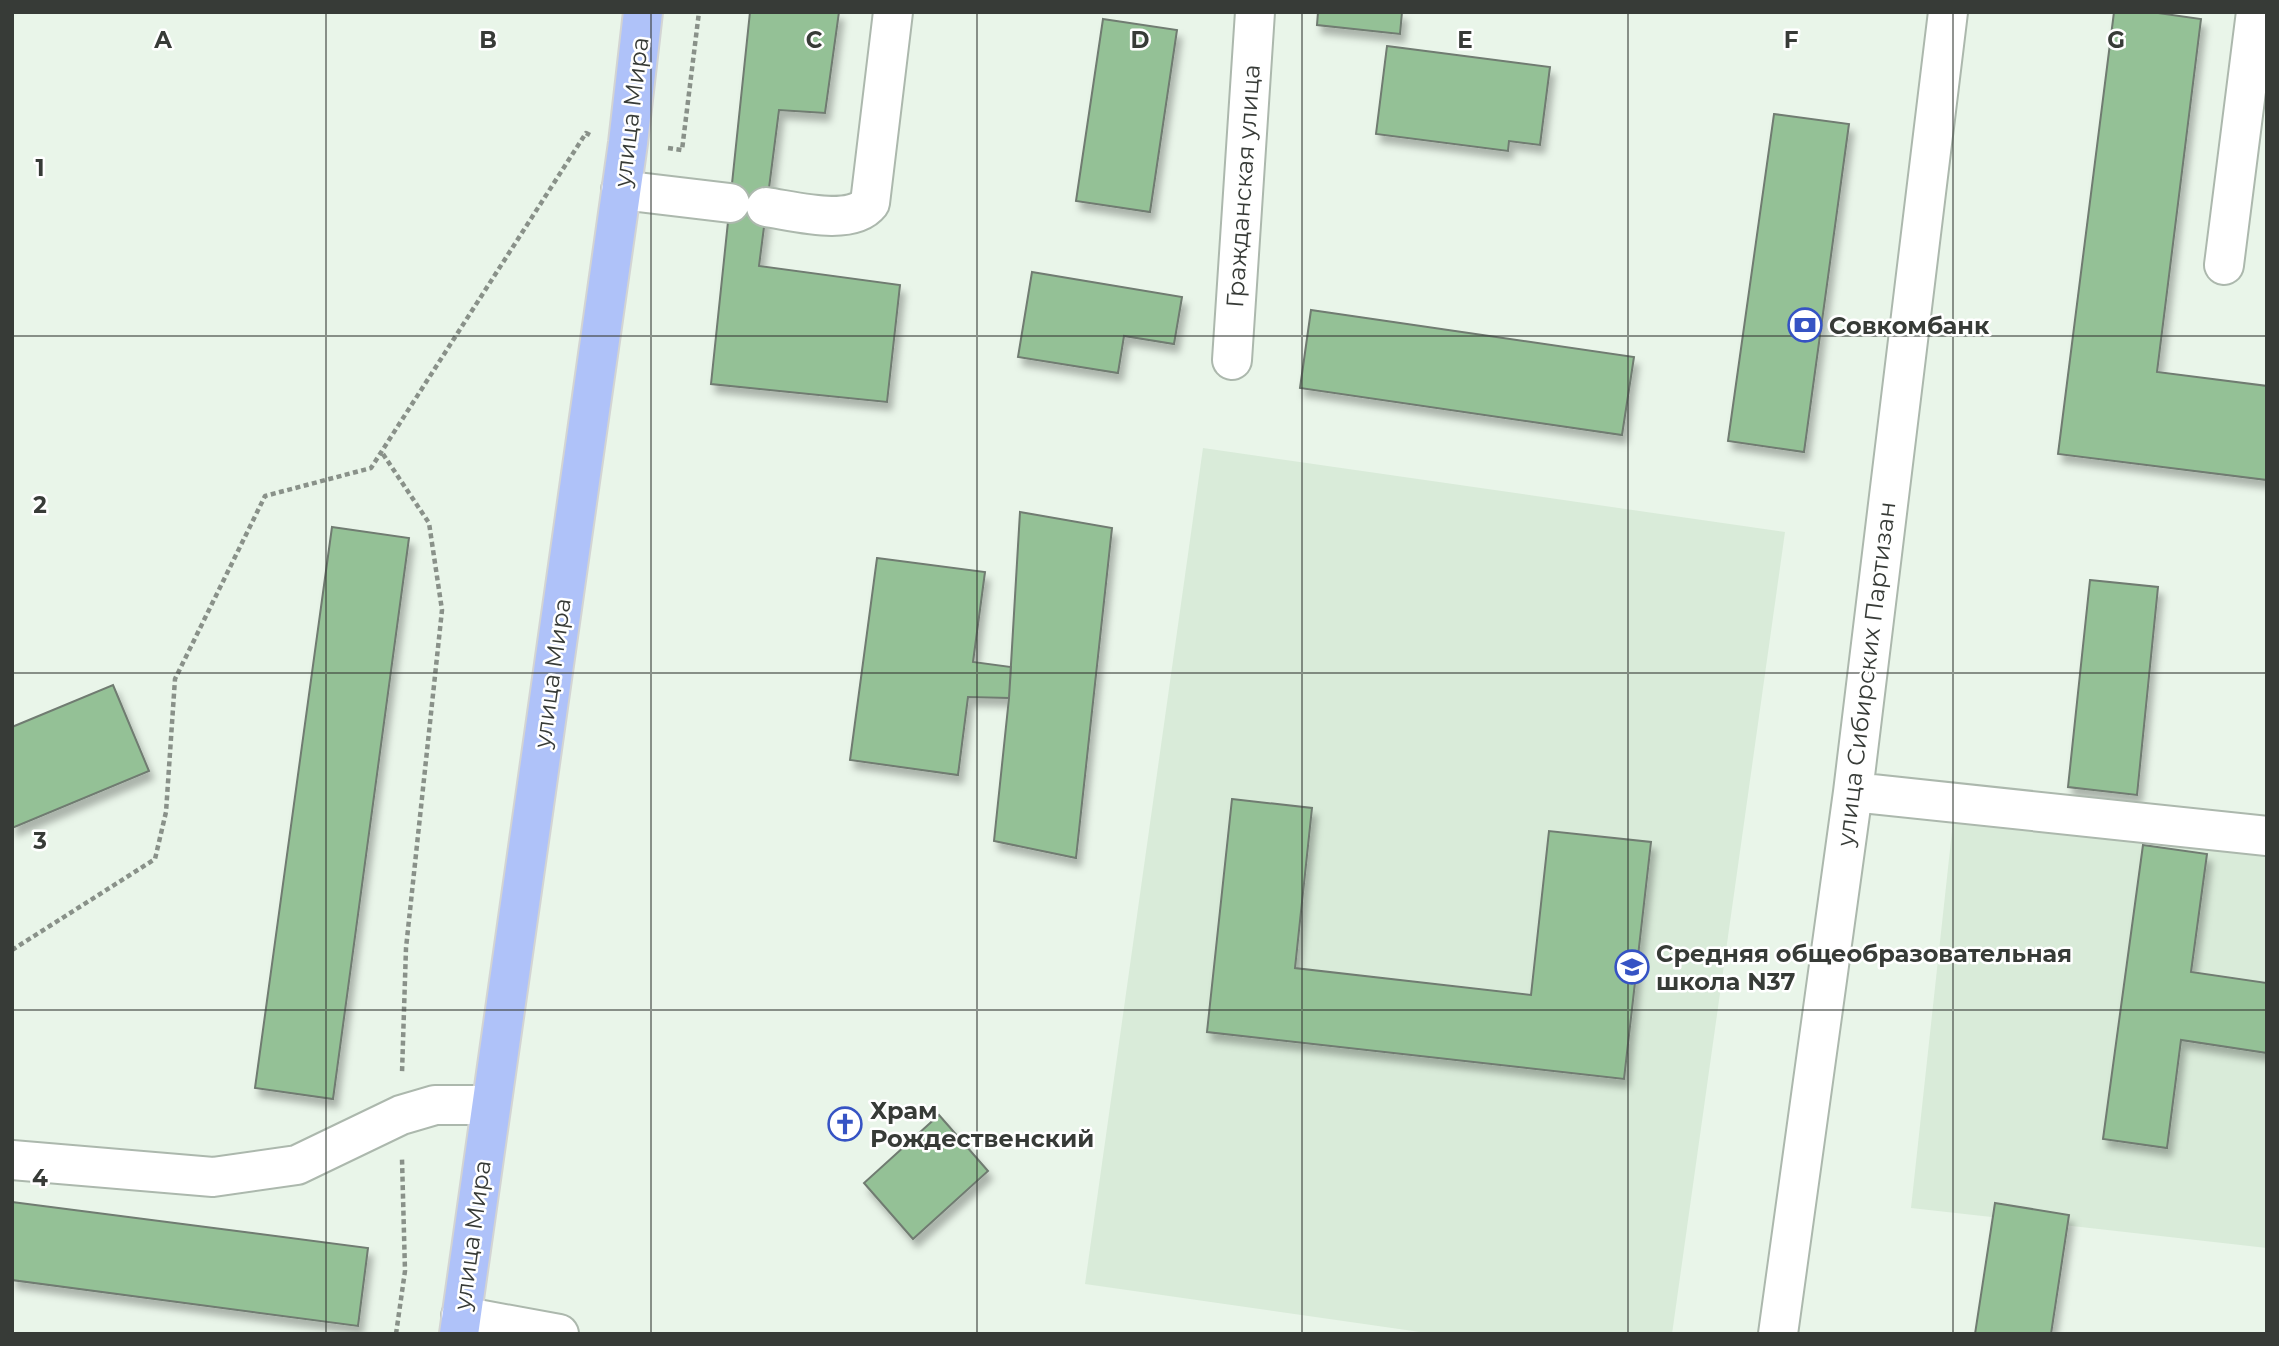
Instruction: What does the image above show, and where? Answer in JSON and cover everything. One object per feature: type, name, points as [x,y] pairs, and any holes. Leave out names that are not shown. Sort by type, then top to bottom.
[{"type":"main road","name":"улица Мира","points":[[460,1325],[628,143],[643,12]]},
{"type":"street","points":[[621,190],[849,217],[865,210],[870,203],[893,12]]},
{"type":"street","name":"Гражданская улица","points":[[1232,360],[1255,12]]},
{"type":"street","name":"улица Сибирских Партизан","points":[[1778,1334],[1853,792],[1948,12]]},
{"type":"street","points":[[2224,265],[2256,12]]},
{"type":"street","points":[[1853,792],[2267,836]]},
{"type":"street","points":[[12,1160],[214,1177],[297,1165],[401,1115],[435,1105],[491,1105]]},
{"type":"street","points":[[460,1325],[559,1334]]},
{"type":"path","points":[[12,950],[155,859],[166,812],[175,679],[265,496],[371,468],[383,454],[586,133],[628,143],[682,150],[699,12]]},
{"type":"path","points":[[383,454],[429,523],[442,610],[406,948],[401,1115],[405,1270],[396,1334]]},
{"type":"shaded area","points":[[1203,448],[1785,532],[1672,1334],[1434,1334],[1085,1284]]},
{"type":"shaded area","points":[[1954,813],[2267,849],[2267,1248],[1911,1208]]},
{"type":"building","points":[[750,12],[839,12],[825,113],[779,110],[759,266],[900,285],[887,402],[711,384]]},
{"type":"building","points":[[1318,12],[1402,12],[1400,34],[1317,25]]},
{"type":"building","points":[[2114,12],[2151,12],[2201,19],[2157,372],[2267,386],[2267,480],[2058,454]]},
{"type":"building","points":[[1103,19],[1177,30],[1150,212],[1076,201]]},
{"type":"building","points":[[1387,46],[1550,67],[1540,145],[1509,141],[1508,151],[1376,134]]},
{"type":"building","points":[[1774,114],[1849,124],[1804,452],[1728,441]]},
{"type":"building","points":[[1032,272],[1182,297],[1174,344],[1124,336],[1118,373],[1018,357]]},
{"type":"building","points":[[1311,310],[1634,357],[1622,435],[1300,388]]},
{"type":"building","points":[[1020,512],[1112,528],[1076,858],[994,841],[1009,698]]},
{"type":"building","points":[[332,527],[409,538],[333,1099],[255,1088]]},
{"type":"building","points":[[877,558],[985,572],[973,662],[1011,667],[1009,698],[968,697],[958,775],[850,760]]},
{"type":"building","points":[[2090,580],[2158,587],[2137,795],[2068,787]]},
{"type":"building","points":[[113,685],[149,771],[12,828],[12,727]]},
{"type":"building","points":[[1232,799],[1312,808],[1295,968],[1531,995],[1549,831],[1651,842],[1624,1079],[1207,1032]]},
{"type":"building","points":[[2143,845],[2207,854],[2191,972],[2267,983],[2267,1053],[2181,1040],[2167,1148],[2103,1139]]},
{"type":"building","points":[[939,1115],[988,1171],[913,1239],[864,1183]]},
{"type":"building","points":[[12,1202],[368,1248],[358,1326],[12,1280]]},
{"type":"building","points":[[1995,1203],[2069,1215],[2051,1334],[1975,1334]]},
{"type":"place","name":"Совкомбанк","points":[[1805,325]]},
{"type":"place","name":"Средняя общеобразовательная школа N37","points":[[1632,967]]},
{"type":"place","name":"Храм Рождественский","points":[[845,1124]]}]
